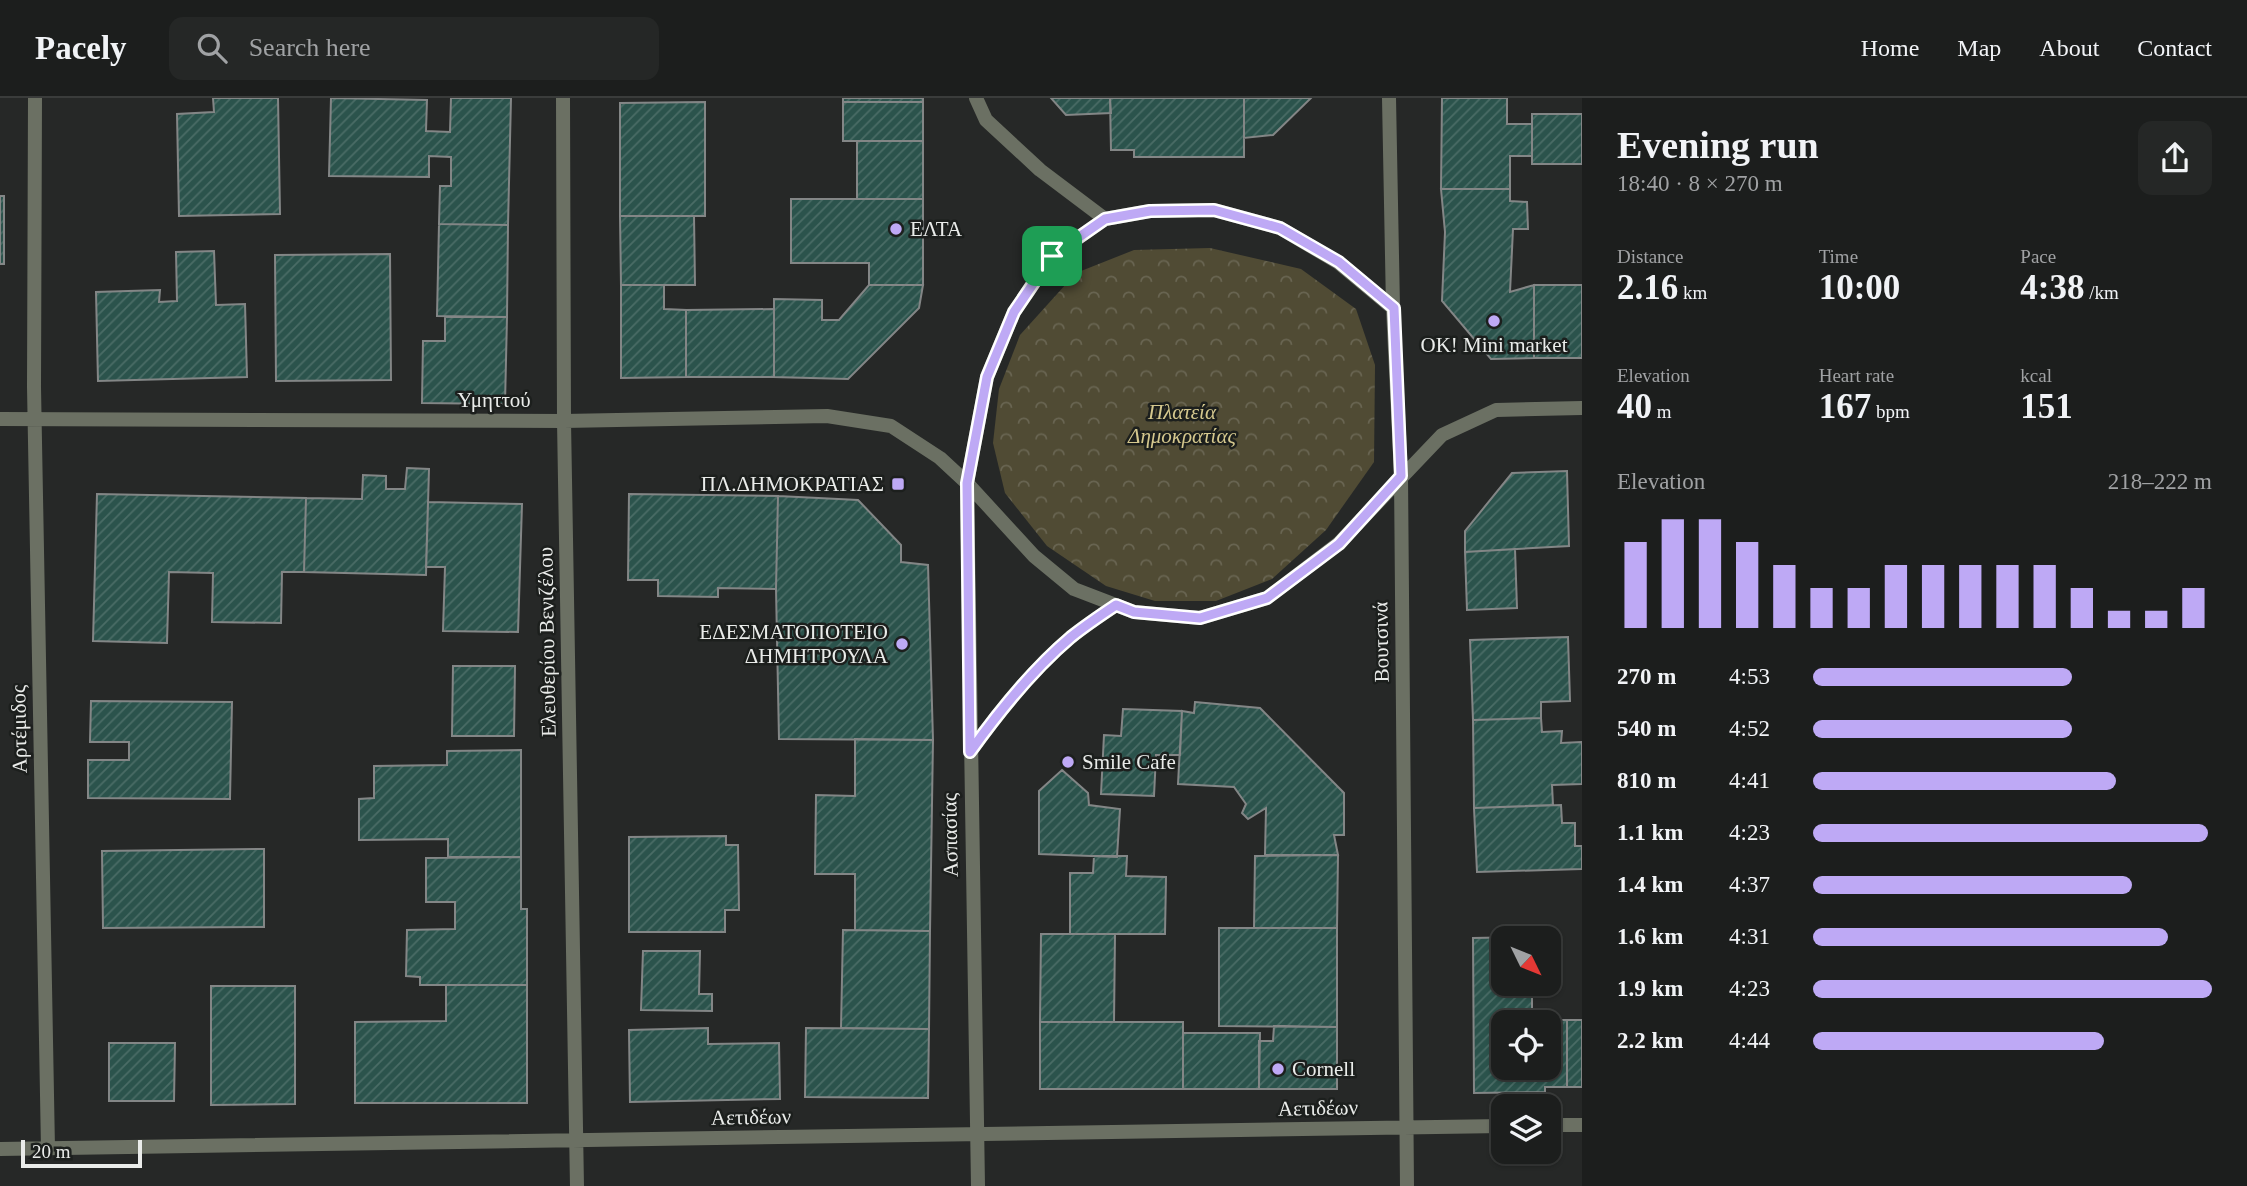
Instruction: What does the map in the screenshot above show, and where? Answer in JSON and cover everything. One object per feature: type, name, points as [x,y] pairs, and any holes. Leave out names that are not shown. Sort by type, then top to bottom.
[{"type":"street","name":"Αρτέμιδος","points":[[35,98],[35,418],[48,1149]]},
{"type":"street","name":"Ελευθερίου Βενιζέλου","points":[[563,98],[564,421],[577,1186]]},
{"type":"street","points":[[976,98],[986,120],[1040,170],[1105,219],[1150,211],[1214,210],[1280,228],[1339,262],[1394,308]]},
{"type":"street","name":"Βουτσινά","points":[[1389,98],[1401,476],[1406,1186]]},
{"type":"street","name":"Ασπασίας","points":[[978,1186],[967,483],[987,377],[1014,312],[1052,256],[1105,219]]},
{"type":"street","points":[[1401,476],[1442,435],[1496,410],[1582,408]]},
{"type":"street","name":"Υμηττού","points":[[0,419],[564,421],[827,416],[891,426],[940,458],[967,483],[1034,556],[1074,589],[1134,612],[1200,618],[1267,598],[1339,544],[1401,476]]},
{"type":"street","points":[[970,752],[995,716],[1033,672],[1072,636],[1116,605]]},
{"type":"street","points":[[1561,1125],[1582,1125]]},
{"type":"street","name":"Αετιδέων","points":[[0,1149],[1491,1126]]},
{"type":"green space","name":"Πλατεία Δημοκρατίας","points":[[1210,248],[1301,269],[1356,309],[1375,365],[1374,462],[1326,530],[1272,579],[1216,601],[1155,601],[1106,586],[1047,546],[1005,493],[993,443],[999,389],[1020,335],[1076,273],[1134,250]]},
{"type":"building","points":[[213,98],[278,98],[280,214],[179,216],[177,114],[214,112]]},
{"type":"building","points":[[331,98],[427,100],[426,131],[450,132],[451,98],[511,98],[508,225],[439,224],[440,186],[451,186],[451,157],[429,156],[429,177],[329,176]]},
{"type":"building","points":[[843,98],[923,98],[923,102],[843,102]]},
{"type":"building","points":[[1051,98],[1110,98],[1111,113],[1066,115]]},
{"type":"building","points":[[1110,98],[1244,98],[1244,157],[1134,157],[1134,150],[1111,150]]},
{"type":"building","points":[[1244,98],[1311,98],[1273,135],[1244,138]]},
{"type":"building","points":[[1442,98],[1507,98],[1507,124],[1532,124],[1532,156],[1510,156],[1510,189],[1441,189]]},
{"type":"building","points":[[705,102],[705,216],[620,216],[620,103]]},
{"type":"building","points":[[843,102],[923,102],[923,141],[843,141]]},
{"type":"building","points":[[1532,114],[1582,114],[1582,164],[1532,164]]},
{"type":"building","points":[[857,141],[923,141],[923,199],[857,199]]},
{"type":"building","points":[[1441,189],[1510,189],[1510,201],[1527,202],[1528,229],[1513,229],[1510,292],[1534,285],[1534,358],[1491,359],[1442,301],[1445,232]]},
{"type":"building","points":[[0,196],[4,196],[4,264],[0,264]]},
{"type":"building","points":[[791,199],[923,199],[923,285],[869,285],[869,263],[791,263]]},
{"type":"building","points":[[620,216],[694,216],[695,285],[621,285]]},
{"type":"building","points":[[439,224],[508,225],[507,317],[437,316]]},
{"type":"building","points":[[214,251],[216,305],[245,304],[247,377],[98,381],[96,292],[160,290],[159,302],[177,301],[176,252]]},
{"type":"building","points":[[390,254],[391,380],[276,381],[275,255]]},
{"type":"building","points":[[621,285],[664,285],[664,309],[686,310],[686,377],[621,378]]},
{"type":"building","points":[[869,285],[923,285],[919,308],[848,379],[774,377],[774,299],[822,300],[822,320],[839,320]]},
{"type":"building","points":[[1534,285],[1582,285],[1582,358],[1534,358]]},
{"type":"building","points":[[774,309],[774,377],[686,377],[686,310]]},
{"type":"building","points":[[445,317],[507,317],[505,404],[422,403],[423,341],[445,341]]},
{"type":"building","points":[[407,468],[429,469],[426,575],[304,572],[306,498],[362,499],[363,475],[386,476],[386,489],[405,489]]},
{"type":"building","points":[[1567,471],[1569,546],[1465,552],[1465,531],[1512,473]]},
{"type":"building","points":[[97,494],[306,498],[304,572],[282,572],[281,623],[212,622],[213,573],[169,572],[167,643],[93,641]]},
{"type":"building","points":[[629,494],[778,496],[776,589],[718,588],[718,597],[658,596],[658,580],[628,580]]},
{"type":"building","points":[[778,496],[858,500],[901,545],[901,562],[928,565],[933,740],[779,739],[776,589]]},
{"type":"building","points":[[428,502],[522,504],[518,632],[443,631],[445,567],[426,567]]},
{"type":"building","points":[[1515,549],[1517,608],[1467,610],[1465,552]]},
{"type":"building","points":[[1568,637],[1570,701],[1541,702],[1541,718],[1473,720],[1470,640]]},
{"type":"building","points":[[453,666],[515,666],[514,736],[452,736]]},
{"type":"building","points":[[91,701],[232,702],[230,799],[88,798],[88,760],[129,760],[129,742],[90,742]]},
{"type":"building","points":[[1195,702],[1260,708],[1344,793],[1344,835],[1334,835],[1338,855],[1265,855],[1266,808],[1248,819],[1242,813],[1246,804],[1234,787],[1178,784],[1182,711],[1194,713]]},
{"type":"building","points":[[1123,709],[1182,711],[1180,755],[1156,755],[1154,796],[1101,794],[1104,735],[1121,736]]},
{"type":"building","points":[[1541,718],[1542,732],[1562,731],[1561,743],[1582,742],[1582,784],[1552,785],[1553,805],[1474,808],[1473,720]]},
{"type":"building","points":[[855,739],[933,740],[930,931],[855,930],[855,874],[815,874],[816,795],[855,796]]},
{"type":"building","points":[[521,750],[521,857],[448,857],[448,839],[359,840],[359,799],[374,798],[374,766],[447,765],[447,751]]},
{"type":"building","points":[[1062,770],[1088,793],[1089,805],[1120,809],[1117,857],[1039,854],[1039,791]]},
{"type":"building","points":[[1561,805],[1562,823],[1575,823],[1575,846],[1582,846],[1582,869],[1477,872],[1474,808]]},
{"type":"building","points":[[726,836],[726,845],[738,845],[739,910],[725,910],[725,932],[629,932],[629,837]]},
{"type":"building","points":[[264,849],[264,927],[103,928],[102,851]]},
{"type":"building","points":[[1338,855],[1337,928],[1254,928],[1255,856]]},
{"type":"building","points":[[1094,856],[1127,856],[1126,876],[1166,877],[1165,934],[1070,934],[1070,873],[1093,873]]},
{"type":"building","points":[[521,857],[521,909],[527,909],[527,985],[420,985],[420,977],[406,976],[407,930],[455,929],[455,902],[426,902],[426,858]]},
{"type":"building","points":[[1219,928],[1337,928],[1337,1027],[1219,1026]]},
{"type":"building","points":[[843,930],[930,931],[929,1029],[841,1028]]},
{"type":"building","points":[[1041,934],[1115,934],[1114,1022],[1040,1022]]},
{"type":"building","points":[[1473,938],[1491,938],[1491,996],[1532,996],[1532,1010],[1491,1010],[1491,1080],[1561,1080],[1561,1020],[1567,1020],[1567,1087],[1545,1087],[1545,1092],[1474,1093]]},
{"type":"building","points":[[643,951],[700,951],[699,994],[712,994],[712,1011],[641,1010]]},
{"type":"building","points":[[446,985],[527,985],[527,1103],[355,1103],[355,1022],[446,1021]]},
{"type":"building","points":[[211,986],[295,986],[295,1104],[211,1105]]},
{"type":"building","points":[[1567,1020],[1582,1020],[1582,1087],[1567,1087]]},
{"type":"building","points":[[1040,1022],[1183,1022],[1183,1089],[1040,1089]]},
{"type":"building","points":[[1274,1026],[1337,1027],[1337,1089],[1259,1089],[1259,1041],[1273,1041]]},
{"type":"building","points":[[708,1028],[708,1044],[779,1043],[780,1099],[630,1102],[629,1030]]},
{"type":"building","points":[[806,1028],[929,1029],[928,1098],[805,1097]]},
{"type":"building","points":[[1183,1033],[1260,1033],[1259,1089],[1183,1089]]},
{"type":"building","points":[[109,1043],[175,1043],[174,1101],[109,1101]]},
{"type":"place","name":"ΕΛΤΑ","points":[[896,229]]},
{"type":"place","name":"OK! Mini market","points":[[1494,321]]},
{"type":"place","name":"ΠΛ.ΔΗΜΟΚΡΑΤΙΑΣ","points":[[898,484]]},
{"type":"place","name":"ΕΔΕΣΜΑΤΟΠΟΤΕΙΟ ΔΗΜΗΤΡΟΥΛΑ","points":[[902,644]]},
{"type":"place","name":"Smile Cafe","points":[[1068,762]]},
{"type":"place","name":"Cornell","points":[[1278,1069]]},
{"type":"route","points":[[1214,210],[1280,228],[1339,262],[1394,308],[1401,476],[1339,544],[1267,598],[1200,618],[1134,612],[1116,605],[1072,636],[1033,672],[995,716],[970,752],[967,483],[987,377],[1014,312],[1052,256],[1105,219],[1150,211],[1214,210]]}]
